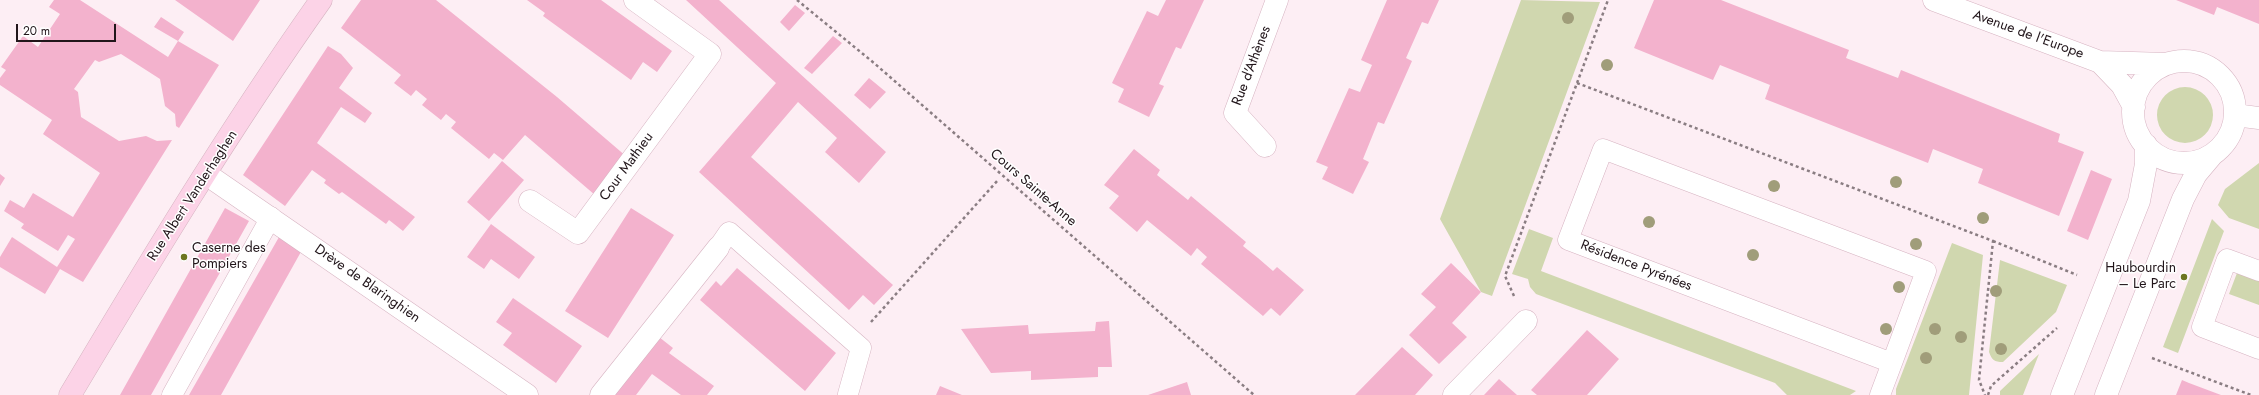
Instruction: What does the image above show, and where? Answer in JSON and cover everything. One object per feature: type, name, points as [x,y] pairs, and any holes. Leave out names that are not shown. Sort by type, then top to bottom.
[{"type":"main road","name":"Rue Albert Vanderhaghen","points":[[70,395],[206,174],[321,0]]},
{"type":"street","name":"Cour Mathieu","points":[[530,201],[578,233],[710,54],[635,0]]},
{"type":"street","name":"Rue d'Athènes","points":[[1265,146],[1235,113],[1277,0]]},
{"type":"street","name":"Avenue de l'Europe","points":[[1934,0],[2100,62],[2166,64],[2181,61],[2197,62],[2218,73],[2231,92],[2235,115],[2229,138],[2212,155],[2198,161],[2181,163],[2158,156],[2146,145],[2136,128],[2134,107],[2137,94],[2144,81],[2154,71],[2166,64]]},
{"type":"street","name":"Avenue de l'Europe","points":[[2100,62],[2122,85],[2134,107]]},
{"type":"street","points":[[2235,115],[2259,118]]},
{"type":"street","points":[[2062,395],[2139,201],[2146,164],[2146,145]]},
{"type":"street","points":[[2106,395],[2183,199],[2196,174],[2212,155]]},
{"type":"street","name":"Drève de Blaringhien","points":[[206,174],[271,217],[527,395]]},
{"type":"street","points":[[601,395],[718,248]]},
{"type":"street","points":[[1454,395],[1526,321]]},
{"type":"lane","name":"Résidence Pyrénées","points":[[1603,149],[1926,271],[1892,363],[1568,240],[1603,149]]},
{"type":"lane","points":[[172,395],[271,217]]},
{"type":"lane","points":[[718,248],[730,232],[861,348],[848,394]]},
{"type":"lane","points":[[2259,271],[2227,259],[2202,327],[2259,349]]},
{"type":"lane","points":[[1880,395],[1892,363]]},
{"type":"path","name":"Cours Sainte-Anne","points":[[797,0],[874,63],[1254,395]]},
{"type":"path","points":[[1526,321],[1505,276],[1608,0]]},
{"type":"path","points":[[1577,83],[2078,274],[2075,281]]},
{"type":"path","points":[[854,342],[998,180]]},
{"type":"path","points":[[1985,395],[1979,380],[1993,241]]},
{"type":"path","points":[[1988,395],[1991,386],[2060,325]]},
{"type":"path","points":[[2148,357],[2251,395]]},
{"type":"green space","points":[[1521,0],[1600,2],[1492,296],[1481,292],[1440,219]]},
{"type":"green space","points":[[2179,87],[2191,87],[2201,91],[2209,99],[2213,109],[2213,121],[2209,131],[2201,139],[2191,143],[2179,143],[2169,139],[2161,131],[2157,121],[2157,109],[2161,99],[2169,91]]},
{"type":"green space","points":[[2259,163],[2259,229],[2229,218],[2218,205],[2225,189]]},
{"type":"green space","points":[[2212,219],[2224,231],[2178,353],[2163,347]]},
{"type":"green space","points":[[1529,229],[1553,238],[1541,271],[1856,391],[1850,395],[1787,395],[1775,383],[1536,294],[1530,287],[1528,279],[1512,274]]},
{"type":"green space","points":[[1952,243],[1983,255],[1969,395],[1896,395],[1896,389]]},
{"type":"green space","points":[[2000,260],[2067,285],[2056,312],[2003,362],[1997,362],[1991,357],[1989,352]]},
{"type":"green space","points":[[2237,273],[2259,281],[2259,305],[2229,294]]},
{"type":"green space","points":[[2039,354],[2023,395],[2000,395],[2000,391]]},
{"type":"building","points":[[54,0],[80,0],[168,57],[178,41],[219,65],[179,128],[176,126],[175,114],[165,106],[160,79],[121,54],[99,62],[95,60],[74,89],[78,92],[81,117],[119,141],[146,136],[157,141],[172,140],[83,282],[60,269],[45,294],[0,267],[0,257],[12,237],[57,267],[75,239],[68,235],[58,251],[21,228],[24,224],[4,211],[10,200],[24,208],[33,193],[73,217],[100,173],[43,134],[52,120],[0,85],[0,78],[6,70],[1,67],[23,36],[38,47],[60,14],[49,7]]},
{"type":"building","points":[[175,0],[260,0],[233,41]]},
{"type":"building","points":[[361,0],[436,0],[557,97],[627,157],[595,195],[525,135],[503,160],[494,153],[489,159],[451,128],[456,122],[446,114],[441,120],[422,105],[427,99],[416,90],[411,96],[394,83],[401,75],[341,28]]},
{"type":"building","points":[[527,0],[601,0],[672,51],[657,72],[643,62],[631,80],[543,16],[545,13]]},
{"type":"building","points":[[686,0],[719,0],[886,152],[859,183],[825,152],[837,138],[798,102],[751,157],[893,285],[874,305],[863,295],[849,310],[699,172],[776,83]]},
{"type":"building","points":[[1166,0],[1204,0],[1181,49],[1176,47],[1159,84],[1164,86],[1149,117],[1118,102],[1124,89],[1112,83],[1147,11],[1158,16]]},
{"type":"building","points":[[1387,0],[1439,0],[1428,24],[1422,22],[1406,58],[1412,61],[1384,124],[1378,122],[1363,159],[1369,162],[1353,194],[1322,179],[1328,167],[1316,162],[1349,88],[1360,92],[1372,65],[1361,60]]},
{"type":"building","points":[[1654,0],[1721,0],[1849,50],[1846,58],[1898,78],[1901,70],[2060,134],[2058,142],[2084,152],[2059,216],[1978,183],[1983,169],[1933,149],[1928,163],[1765,99],[1770,85],[1720,65],[1713,80],[1634,48]]},
{"type":"building","points":[[2176,0],[2259,0],[2259,24],[2217,7],[2214,15]]},
{"type":"building","points":[[795,5],[805,13],[789,31],[780,22]]},
{"type":"building","points":[[161,17],[184,32],[178,41],[154,27]]},
{"type":"building","points":[[833,36],[842,43],[812,74],[804,68]]},
{"type":"building","points":[[328,46],[341,54],[353,68],[339,88],[372,113],[365,123],[341,107],[317,143],[415,217],[403,231],[389,220],[386,224],[342,192],[339,194],[324,183],[326,180],[312,170],[285,206],[243,175]]},
{"type":"building","points":[[869,78],[886,92],[870,109],[854,95]]},
{"type":"building","points":[[1134,149],[1160,170],[1157,175],[1188,200],[1191,196],[1246,242],[1243,246],[1273,271],[1277,267],[1304,290],[1280,316],[1271,308],[1263,316],[1201,264],[1207,257],[1197,248],[1191,256],[1147,220],[1137,232],[1109,208],[1119,196],[1104,185]]},
{"type":"building","points":[[502,161],[524,180],[489,221],[467,202]]},
{"type":"building","points":[[2091,170],[2112,179],[2088,240],[2067,231]]},
{"type":"building","points":[[0,174],[5,178],[0,186]]},
{"type":"building","points":[[225,208],[249,221],[151,395],[120,395]]},
{"type":"building","points":[[631,208],[674,235],[608,338],[565,311]]},
{"type":"building","points":[[491,224],[535,257],[519,279],[491,259],[484,269],[467,257]]},
{"type":"building","points":[[279,237],[302,250],[221,395],[189,395]]},
{"type":"building","points":[[1451,263],[1481,292],[1452,323],[1467,337],[1439,364],[1409,335],[1436,307],[1421,294]]},
{"type":"building","points":[[737,268],[836,353],[805,391],[700,300],[716,281],[721,286]]},
{"type":"building","points":[[513,298],[582,346],[556,383],[503,345],[512,333],[496,322]]},
{"type":"building","points":[[1109,321],[1112,367],[1098,367],[1098,377],[1031,380],[1031,371],[991,373],[961,329],[1028,325],[1029,334],[1095,331],[1096,322]]},
{"type":"building","points":[[1587,330],[1619,359],[1587,395],[1537,395],[1531,390]]},
{"type":"building","points":[[659,337],[673,348],[669,353],[714,386],[707,395],[681,395],[652,374],[636,395],[614,395]]},
{"type":"building","points":[[1402,347],[1433,375],[1415,395],[1355,395]]},
{"type":"building","points":[[1499,379],[1517,395],[1484,395]]},
{"type":"building","points":[[2182,380],[2189,383],[2221,395],[2176,395]]},
{"type":"building","points":[[1187,382],[1191,395],[1148,395]]},
{"type":"building","points":[[940,386],[962,395],[936,395]]},
{"type":"place","name":"Caserne des Pompiers","points":[[184,257]]},
{"type":"place","name":"Haubourdin – Le Parc","points":[[2184,277]]}]
